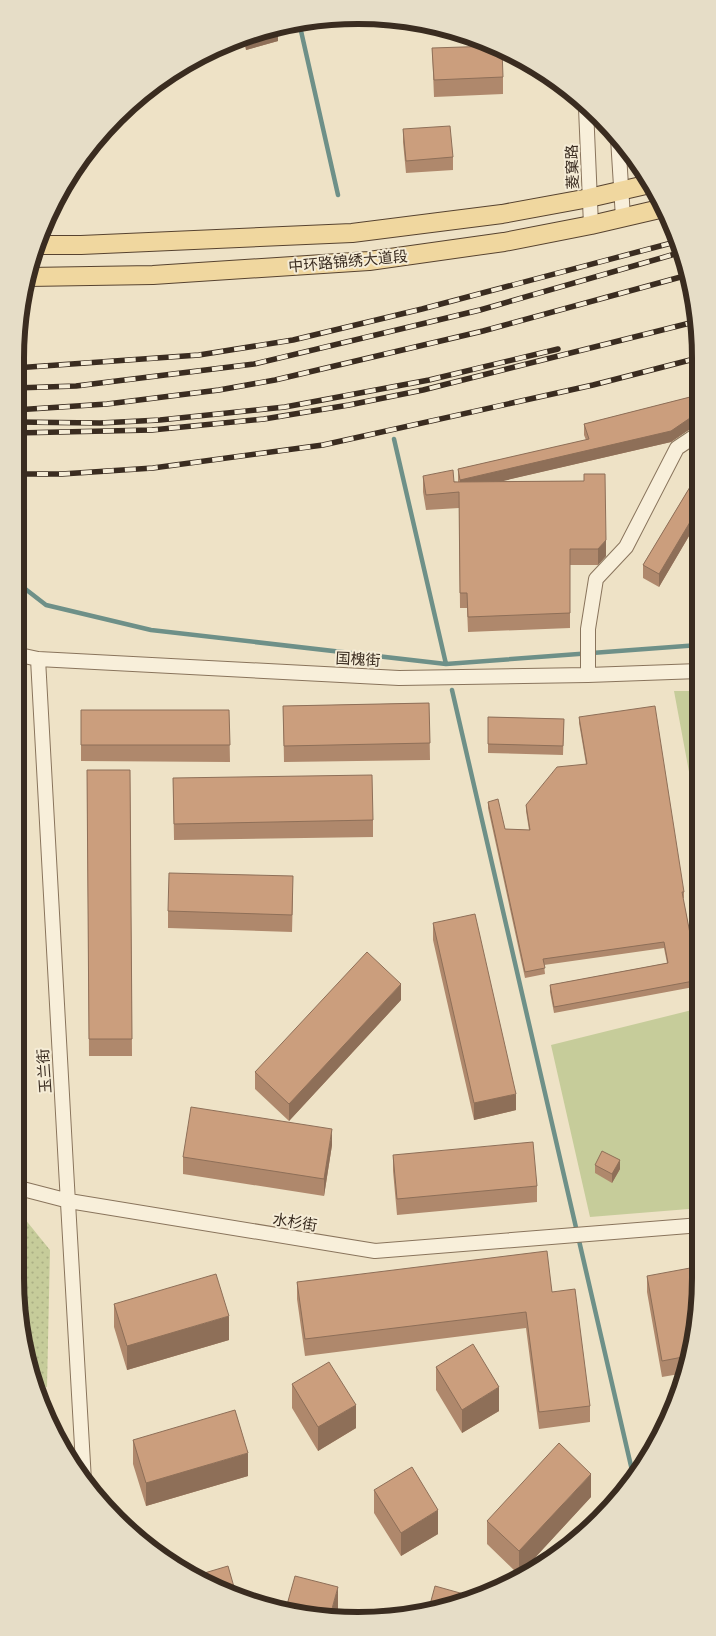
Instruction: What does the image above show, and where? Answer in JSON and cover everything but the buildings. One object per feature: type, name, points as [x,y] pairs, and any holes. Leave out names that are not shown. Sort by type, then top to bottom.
[{"type":"main road","name":"中环路锦绣大道段","points":[[43,245],[352,233],[502,214],[589,198],[644,185]]},
{"type":"main road","name":"中环路锦绣大道段","points":[[34,277],[153,275],[369,261],[504,242],[658,210]]},
{"type":"street","name":"菱窠路","points":[[586,115],[591,225]]},
{"type":"street","points":[[619,150],[623,218]]},
{"type":"street","points":[[588,675],[588,629],[596,580],[626,547],[677,448],[692,438]]},
{"type":"street","name":"国槐街","points":[[24,656],[38,659],[399,678],[692,671]]},
{"type":"street","name":"玉兰街","points":[[38,659],[50,902],[83,1468]]},
{"type":"street","name":"水杉街","points":[[24,1189],[69,1201],[375,1251],[692,1226]]},
{"type":"green space","points":[[674,691],[692,691],[692,788]]},
{"type":"green space","points":[[692,1010],[692,1209],[590,1217],[551,1045]]},
{"type":"green space","points":[[24,1218],[50,1250],[47,1387],[41,1385],[35,1365],[24,1300]]},
{"type":"waterway","points":[[301,29],[338,195]]},
{"type":"waterway","points":[[394,439],[446,664]]},
{"type":"waterway","points":[[24,588],[46,605],[151,630],[446,664],[692,646]]},
{"type":"waterway","points":[[452,690],[632,1469]]},
{"type":"railway","points":[[24,367],[199,355],[293,340],[422,309],[672,243]]},
{"type":"railway","points":[[24,388],[76,386],[254,364],[480,310],[676,254]]},
{"type":"railway","points":[[24,409],[107,404],[219,390],[275,380],[483,331],[682,277]]},
{"type":"railway","points":[[24,433],[152,430],[264,419],[349,405],[423,390],[690,323]]},
{"type":"railway","points":[[24,422],[100,423],[160,420],[285,407],[429,380],[558,349]]},
{"type":"railway","points":[[24,474],[62,474],[153,468],[323,445],[593,385],[692,360]]}]
